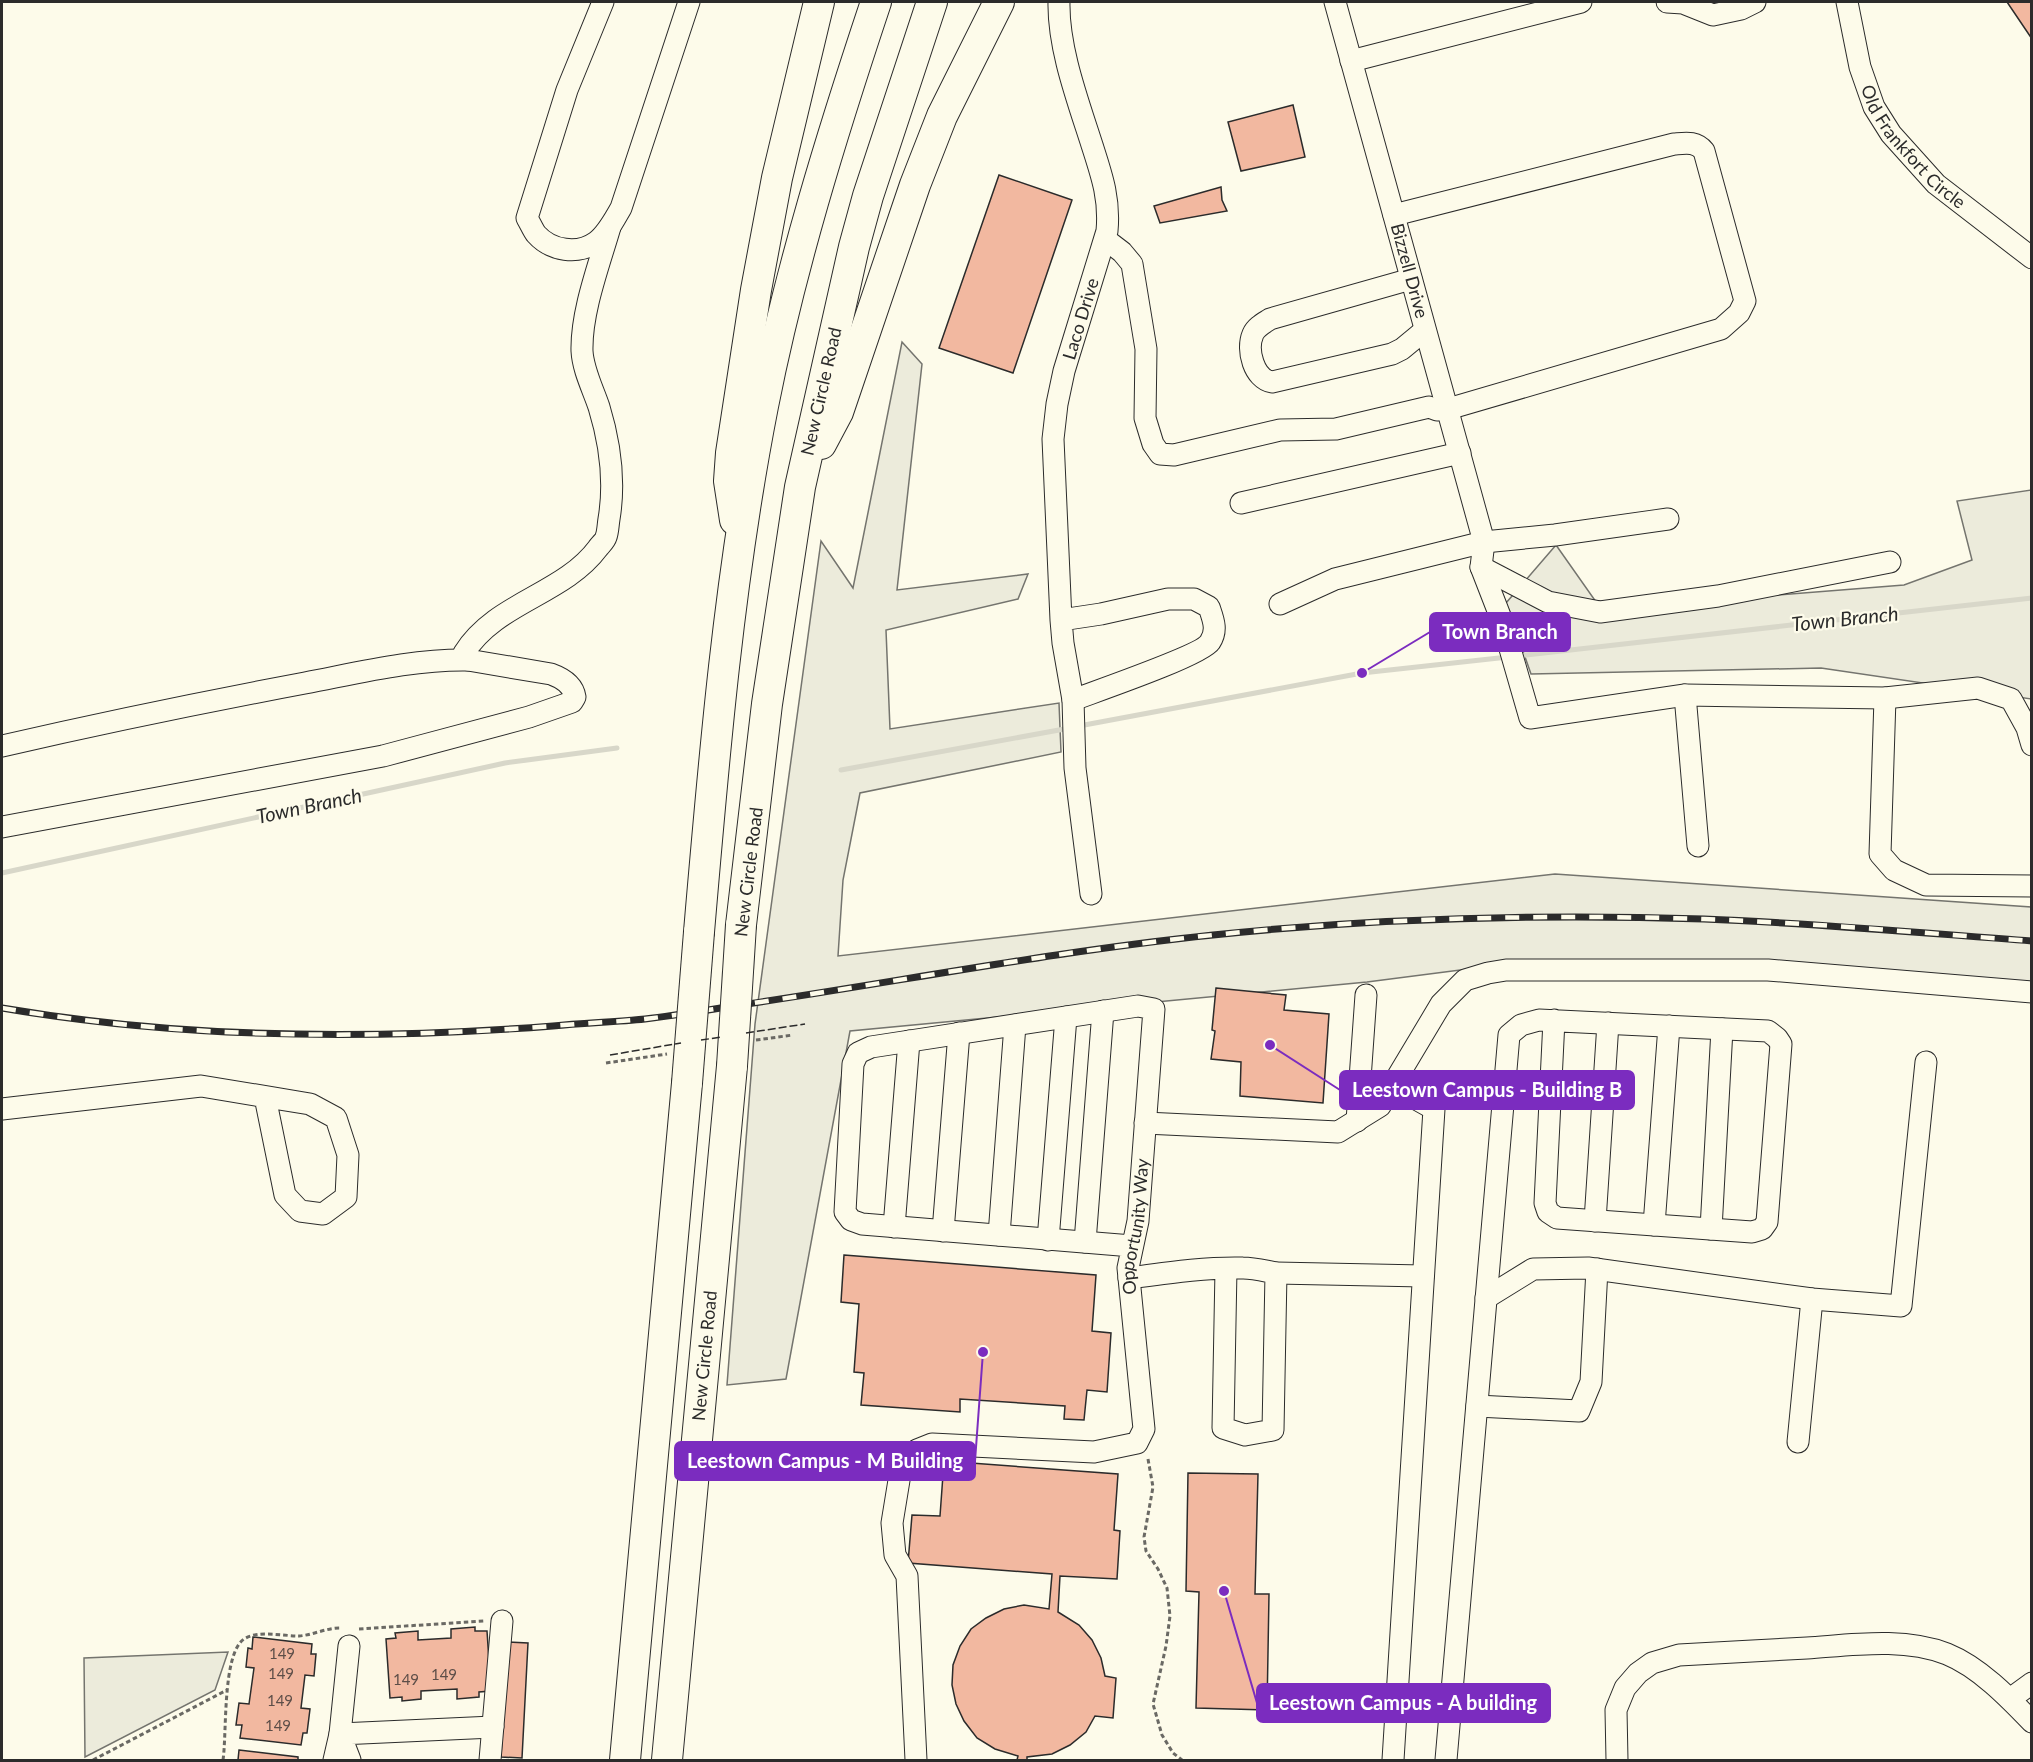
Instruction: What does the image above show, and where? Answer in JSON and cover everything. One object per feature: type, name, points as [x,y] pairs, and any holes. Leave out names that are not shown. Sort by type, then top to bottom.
[{"type":"highway","points":[[740,544],[729,481],[731,453],[756,290],[777,178],[819,2]]},
{"type":"highway","points":[[625,1761],[721,689],[740,544],[763,406],[788,295],[823,170],[876,2]]},
{"type":"highway","name":"New Circle Road","points":[[667,1761],[732,1066],[741,925],[767,704],[800,487],[854,247],[932,2]]},
{"type":"highway","points":[[800,487],[838,412],[915,185],[942,116],[999,2]]},
{"type":"street","points":[[603,2],[567,90],[527,218],[536,234],[555,247],[575,251],[595,243],[610,227],[621,208],[689,2]]},
{"type":"street","name":"Laco Drive","points":[[1059,2],[1058,18],[1063,47],[1109,209],[1105,239],[1064,372],[1053,439],[1061,620],[1072,709],[1075,768],[1091,894]]},
{"type":"street","name":"Bizzell Drive","points":[[1335,2],[1484,542]]},
{"type":"street","points":[[1351,61],[1581,2]]},
{"type":"street","points":[[1667,2],[1683,3],[1713,15],[1741,9],[1755,2]]},
{"type":"street","name":"Old Frankfort Circle","points":[[1847,2],[1860,67],[1874,107],[1891,134],[1936,184],[2031,258]]},
{"type":"street","points":[[1105,239],[1122,252],[1132,264],[1146,349],[1145,418],[1153,444],[1160,453],[1174,455],[1280,430],[1336,429],[1429,407],[1448,410],[1721,329],[1740,313],[1745,301],[1704,151],[1698,145],[1688,142],[1394,215]]},
{"type":"street","points":[[468,660],[464,652],[472,639],[490,623],[538,593],[571,576],[589,560],[606,537],[613,498],[610,458],[600,410],[583,361],[582,348],[587,310],[610,227]]},
{"type":"street","points":[[1411,279],[1270,319],[1252,334],[1255,369],[1264,381],[1272,382],[1392,354],[1402,349],[1425,330]]},
{"type":"street","points":[[1241,502],[1460,453]]},
{"type":"street","points":[[1280,604],[1335,579],[1484,542],[1555,535],[1668,519]]},
{"type":"street","points":[[1484,542],[1481,567],[1502,621],[1530,718],[1685,695],[1885,698],[1978,688],[2011,699],[2027,728],[2031,745]]},
{"type":"street","points":[[1481,567],[1548,602],[1600,612],[1718,596],[1890,562]]},
{"type":"street","points":[[1061,620],[1101,614],[1168,599],[1194,599],[1209,607],[1216,628],[1210,644],[1072,709]]},
{"type":"street","points":[[2,746],[204,702],[444,659],[468,660],[551,674],[564,679],[574,691],[575,696],[572,702],[558,708],[383,756],[2,827]]},
{"type":"street","points":[[1685,695],[1698,846]]},
{"type":"street","points":[[1885,698],[1880,854],[1894,870],[1926,885],[2031,886]]},
{"type":"street","points":[[1145,1123],[1338,1132],[1380,1106],[1441,1004],[1465,980],[1497,971],[1768,970],[2031,992]]},
{"type":"street","points":[[1357,1120],[1366,995]]},
{"type":"street","name":"Opportunity Way","points":[[1103,1011],[1138,1006],[1154,1009],[1138,1221],[1128,1268],[1144,1429],[1137,1443]]},
{"type":"street","points":[[1085,1242],[1103,1011],[871,1047],[858,1053],[853,1064],[844,1212],[851,1220],[862,1224],[894,1227],[1132,1246]]},
{"type":"street","points":[[1048,1239],[1066,1017]]},
{"type":"street","points":[[1446,1761],[1509,1035],[1521,1024],[1539,1020],[1554,1020],[1768,1031],[1781,1044],[1767,1222],[1762,1229],[1752,1232],[1557,1218],[1548,1212],[1545,1203],[1554,1020]]},
{"type":"street","points":[[1595,1221],[1608,1023]]},
{"type":"street","points":[[999,1235],[1015,1025]]},
{"type":"street","points":[[1654,1225],[1669,1026]]},
{"type":"street","points":[[1711,1229],[1722,1029]]},
{"type":"street","points":[[943,1231],[959,1033]]},
{"type":"street","points":[[894,1227],[909,1041]]},
{"type":"street","points":[[1486,1298],[1533,1269],[1597,1269],[1812,1299],[1901,1306],[1926,1062]]},
{"type":"street","points":[[2,1109],[201,1086],[310,1104],[336,1118],[348,1155],[346,1197],[323,1214],[300,1211],[285,1195],[265,1097]]},
{"type":"street","points":[[1393,1086],[1434,1108],[1393,1761]]},
{"type":"street","points":[[1129,1278],[1178,1271],[1245,1268],[1276,1273],[1423,1276]]},
{"type":"street","points":[[1226,1269],[1223,1428],[1245,1435],[1273,1430],[1276,1273]]},
{"type":"street","points":[[1476,1406],[1579,1411],[1591,1382],[1597,1269]]},
{"type":"street","points":[[1798,1442],[1812,1299]]},
{"type":"street","points":[[916,1761],[907,1576],[895,1555],[892,1523],[901,1468],[917,1450],[932,1444],[1094,1452],[1137,1443]]},
{"type":"street","points":[[490,1761],[501,1621]]},
{"type":"street","points":[[334,1761],[340,1734],[348,1635]]},
{"type":"street","points":[[1617,1761],[1616,1710],[1625,1688],[1638,1673],[1652,1663],[1679,1655],[1869,1644],[1921,1646],[1948,1654],[1977,1672],[2010,1699],[2031,1722]]},
{"type":"street","points":[[2010,1699],[2031,1683]]},
{"type":"street","points":[[340,1734],[493,1727]]},
{"type":"street","points":[[340,1734],[350,1761]]},
{"type":"path","points":[[1137,1443],[1149,1460],[1153,1487],[1144,1537],[1146,1551],[1167,1588],[1170,1616],[1153,1704],[1162,1734],[1173,1753],[1182,1761]]},
{"type":"path","points":[[223,1761],[227,1724],[227,1690],[237,1647],[244,1639],[257,1635],[303,1636],[336,1628],[348,1635],[372,1630],[501,1621]]},
{"type":"path","points":[[93,1761],[227,1690]]},
{"type":"shaded area","points":[[902,342],[922,364],[897,590],[1028,574],[1018,599],[886,630],[890,729],[1059,703],[1061,752],[860,793],[843,880],[838,956],[1555,874],[2031,907],[2031,996],[1507,964],[1367,982],[850,1031],[786,1379],[727,1385],[755,1024],[821,541],[853,588]]},
{"type":"shaded area","points":[[2031,490],[2031,699],[1821,668],[1531,674],[1506,603],[1556,545],[1601,609],[1904,585],[1972,560],[1957,501]]},
{"type":"shaded area","points":[[228,1652],[215,1690],[85,1757],[84,1658]]},
{"type":"building","points":[[2007,2],[2032,2],[2032,39]]},
{"type":"building","points":[[1293,105],[1305,157],[1241,171],[1228,122]]},
{"type":"building","points":[[999,175],[1072,200],[1013,373],[939,348]]},
{"type":"building","points":[[1221,187],[1222,200],[1227,211],[1160,223],[1154,206]]},
{"type":"building","points":[[1216,988],[1286,995],[1284,1010],[1329,1014],[1323,1103],[1240,1096],[1241,1062],[1211,1059],[1215,1031],[1212,1030]]},
{"type":"building","points":[[844,1255],[1096,1275],[1092,1331],[1111,1333],[1107,1392],[1087,1390],[1084,1420],[1064,1419],[1065,1406],[960,1399],[960,1412],[861,1405],[864,1373],[854,1372],[859,1304],[841,1302]]},
{"type":"building","points":[[944,1461],[1118,1474],[1114,1530],[1120,1531],[1117,1579],[1060,1576],[1058,1612],[1079,1625],[1092,1640],[1101,1658],[1105,1676],[1116,1678],[1113,1718],[1095,1716],[1086,1732],[1070,1745],[1052,1754],[1017,1760],[1018,1756],[995,1749],[977,1738],[964,1721],[956,1704],[952,1685],[953,1665],[960,1646],[971,1629],[1004,1609],[1024,1605],[1049,1609],[1052,1574],[908,1563],[912,1515],[940,1516]]},
{"type":"building","points":[[1188,1473],[1258,1474],[1255,1594],[1269,1594],[1267,1710],[1196,1708],[1199,1592],[1186,1591]]},
{"type":"building","points":[[475,1627],[475,1631],[487,1631],[491,1691],[479,1692],[479,1697],[457,1699],[457,1689],[421,1691],[421,1699],[402,1701],[402,1697],[390,1698],[386,1639],[396,1638],[395,1633],[418,1631],[418,1640],[451,1638],[451,1629]]},
{"type":"building","points":[[253,1637],[312,1644],[311,1654],[316,1654],[314,1676],[305,1675],[301,1708],[310,1709],[307,1733],[303,1733],[301,1745],[240,1738],[242,1725],[236,1725],[239,1703],[249,1704],[254,1668],[246,1667],[248,1648],[252,1649]]},
{"type":"building","points":[[507,1642],[528,1643],[522,1758],[501,1757]]},
{"type":"building","points":[[239,1750],[298,1757],[298,1760],[238,1760]]},
{"type":"waterway","name":"Town Branch","points":[[1517,656],[2032,598]]},
{"type":"waterway","name":"Town Branch","points":[[1079,726],[1362,673],[1508,657]]},
{"type":"waterway","name":"Town Branch","points":[[841,770],[1070,728]]},
{"type":"waterway","name":"Town Branch","points":[[2,873],[505,763],[617,748]]},
{"type":"railway","points":[[2,1008],[139,1026],[208,1031],[346,1035],[484,1031],[658,1017],[1038,958],[1213,935],[1397,921],[1520,917],[1704,919],[2032,941]]},
{"type":"fence","points":[[746,1033],[805,1024]]},
{"type":"fence","points":[[701,1040],[722,1037]]},
{"type":"fence","points":[[610,1055],[681,1043]]},
{"type":"place","name":"Town Branch","points":[[1362,673]]},
{"type":"place","name":"Leestown Campus - Building B","points":[[1270,1045]]},
{"type":"place","name":"Leestown Campus - M Building","points":[[983,1352]]},
{"type":"place","name":"Leestown Campus - A building","points":[[1224,1591]]}]
